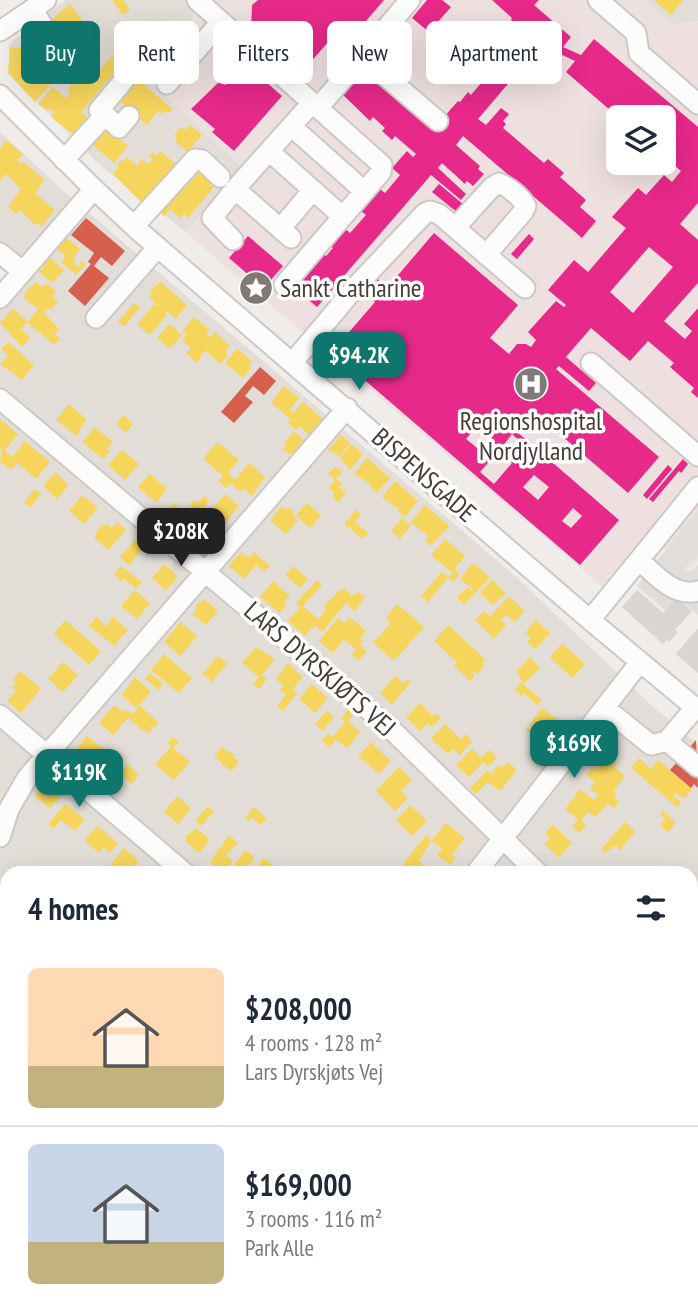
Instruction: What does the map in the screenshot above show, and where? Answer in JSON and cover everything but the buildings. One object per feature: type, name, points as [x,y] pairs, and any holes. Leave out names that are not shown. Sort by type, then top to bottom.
[{"type":"street","points":[[392,21],[410,0]]},
{"type":"street","points":[[598,0],[636,33],[639,53],[698,104]]},
{"type":"street","points":[[0,31],[32,6]]},
{"type":"street","points":[[199,29],[211,9],[382,165],[381,172],[284,285]]},
{"type":"street","points":[[121,84],[99,110],[119,128],[129,117]]},
{"type":"street","points":[[233,240],[212,218],[228,183],[269,151],[336,84]]},
{"type":"street","points":[[395,84],[438,121]]},
{"type":"street","name":"BISPENSGADE","points":[[0,94],[64,160],[158,247],[590,620],[640,662],[694,701]]},
{"type":"street","points":[[64,160],[105,115]]},
{"type":"street","points":[[291,126],[364,191]]},
{"type":"street","points":[[269,151],[342,216]]},
{"type":"street","points":[[134,226],[195,159],[202,160],[285,233],[313,190]]},
{"type":"street","points":[[456,228],[492,187],[499,183],[523,201],[526,206],[523,212],[486,255]]},
{"type":"street","points":[[0,298],[94,189]]},
{"type":"street","points":[[293,362],[359,284],[425,213],[430,211],[439,214],[525,288]]},
{"type":"street","points":[[96,318],[158,247]]},
{"type":"street","points":[[0,253],[23,272]]},
{"type":"street","points":[[590,363],[698,456]]},
{"type":"street","name":"LARS DYRSKJØTS VEJ","points":[[0,398],[388,726],[531,866]]},
{"type":"street","points":[[0,837],[9,809],[27,778],[347,408]]},
{"type":"street","points":[[590,620],[698,486]]},
{"type":"street","points":[[639,560],[674,589],[692,593],[698,591]]},
{"type":"street","points":[[482,866],[640,662]]},
{"type":"street","points":[[604,708],[651,745],[667,741],[694,701]]},
{"type":"street","points":[[0,715],[177,866]]},
{"type":"street","points":[[667,741],[698,767]]},
{"type":"shaded area","points":[[66,0],[207,0],[190,21],[114,21],[114,84],[154,84],[242,167],[186,232],[99,164],[9,73],[9,44],[21,35],[21,84],[100,84],[100,21],[39,21]]},
{"type":"shaded area","name":"Regionshospital Nordjylland","points":[[207,0],[644,0],[672,24],[698,21],[698,561],[689,569],[646,535],[602,586],[186,233],[242,167],[153,84],[199,84],[199,21],[190,21]]},
{"type":"shaded area","points":[[644,0],[698,0],[698,21],[672,24]]},
{"type":"shaded area","points":[[0,132],[68,195],[514,575],[650,704],[698,744],[698,866],[0,866],[0,280],[18,259],[0,243]]},
{"type":"shaded area","points":[[698,510],[698,554],[685,568],[690,572],[698,564],[698,615],[677,597],[665,610],[637,586]]},
{"type":"place","name":"Sankt Catharine","points":[[256,288]]},
{"type":"place","name":"Regionshospital Nordjylland","points":[[531,384]]}]
